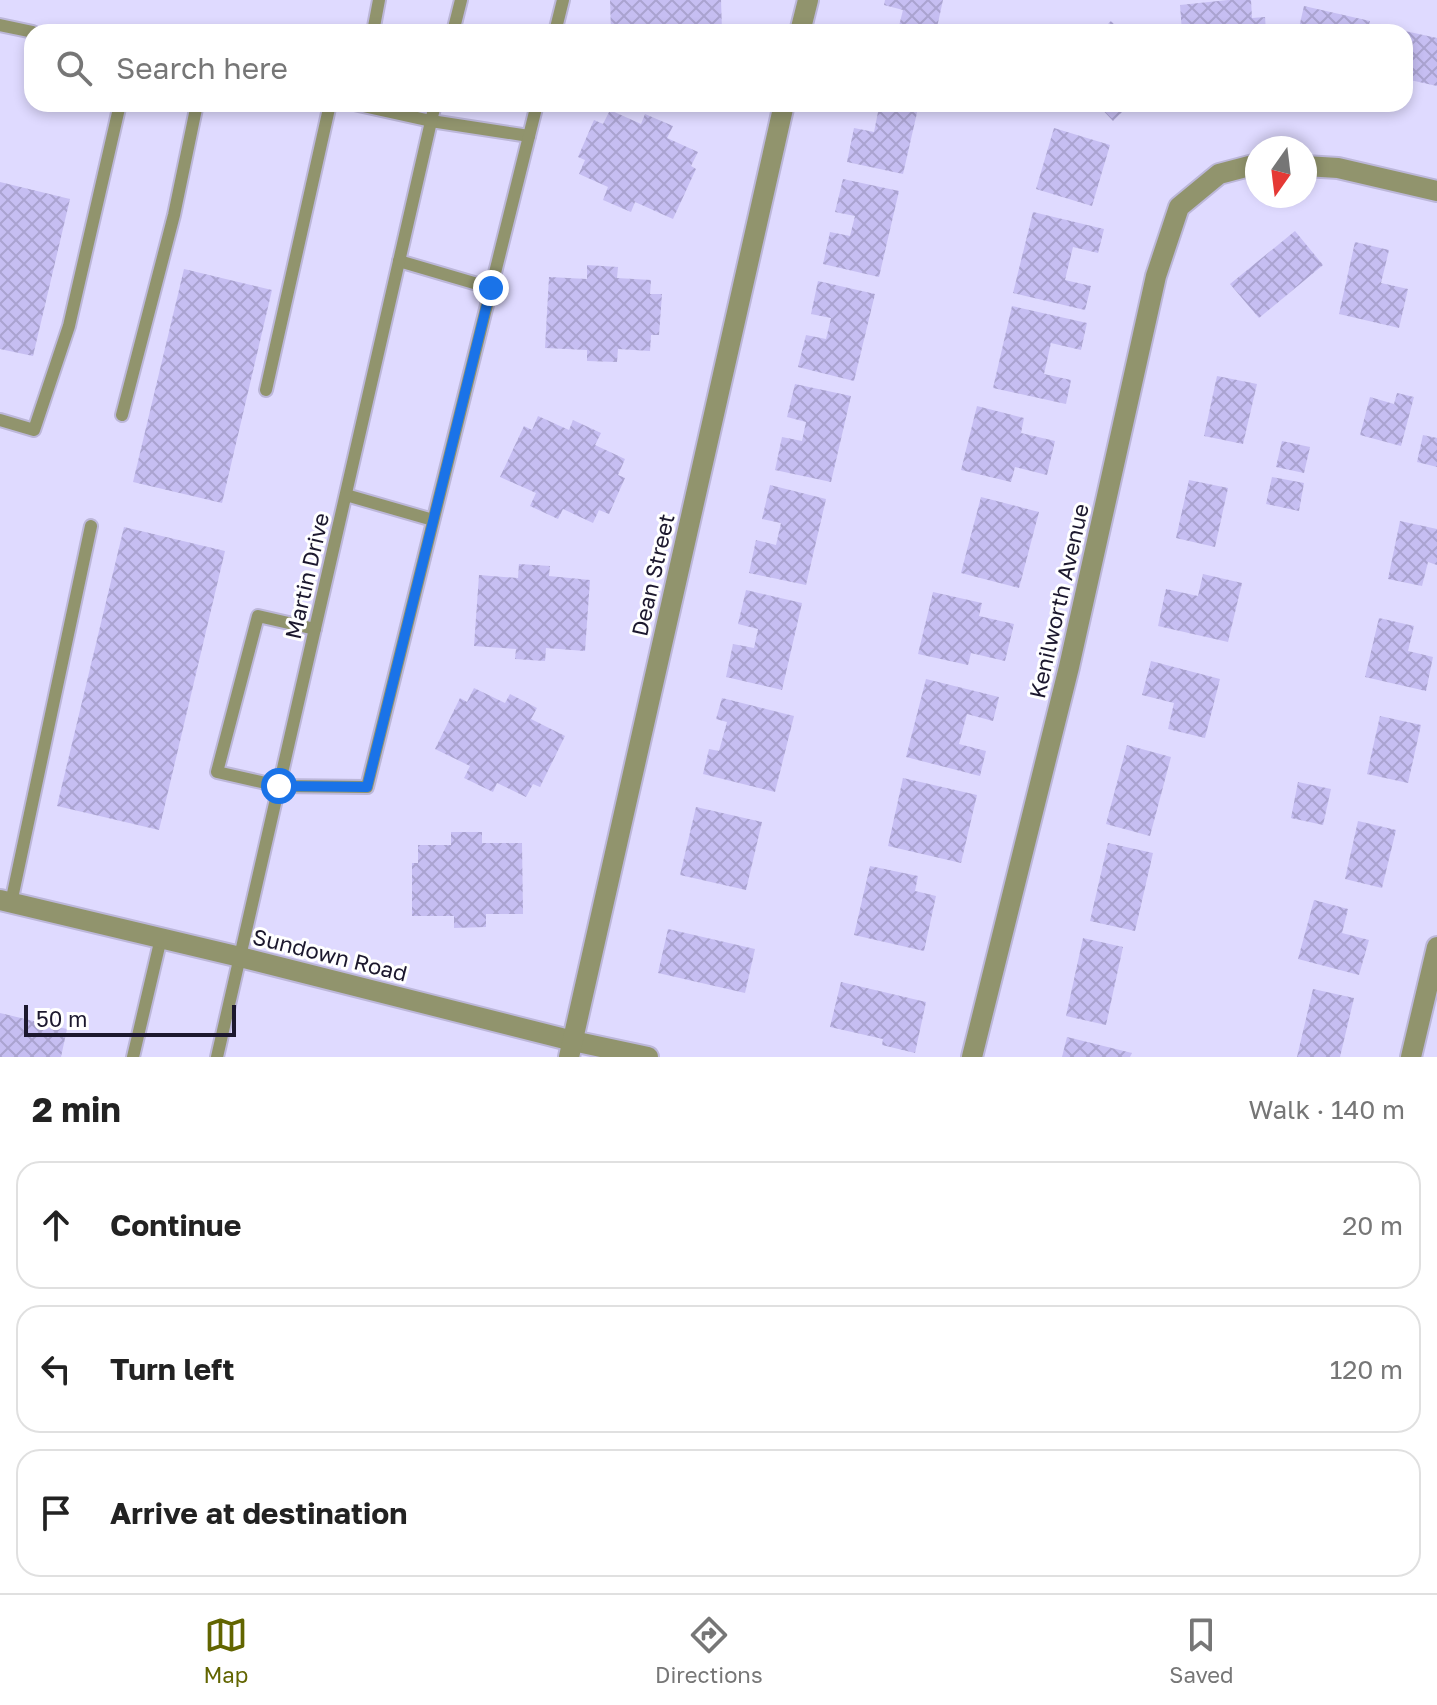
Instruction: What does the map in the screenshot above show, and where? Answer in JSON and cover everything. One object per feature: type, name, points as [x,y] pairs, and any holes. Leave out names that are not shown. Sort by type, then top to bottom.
[{"type":"street","points":[[802,24],[808,0]]},
{"type":"street","name":"Dean Street","points":[[571,1049],[782,112]]},
{"type":"street","name":"Kenilworth Avenue","points":[[972,1057],[1069,667],[1156,276],[1179,207],[1219,174],[1245,167]]},
{"type":"street","points":[[1317,167],[1338,168],[1437,191]]},
{"type":"street","name":"Sundown Road","points":[[6,902],[240,957],[571,1049],[648,1057]]},
{"type":"street","points":[[1411,1057],[1437,947]]},
{"type":"lane","points":[[374,24],[379,0]]},
{"type":"lane","points":[[455,24],[461,0]]},
{"type":"lane","points":[[557,24],[561,1]]},
{"type":"lane","points":[[0,25],[24,30]]},
{"type":"lane","points":[[0,420],[34,430],[69,326],[118,112]]},
{"type":"lane","points":[[122,415],[174,215],[195,112]]},
{"type":"lane","points":[[266,390],[328,112]]},
{"type":"lane","points":[[390,112],[529,136]]},
{"type":"lane","name":"Martin Drive","points":[[217,1057],[433,112]]},
{"type":"lane","points":[[315,629],[258,616],[217,772],[279,786],[367,787],[535,112]]},
{"type":"lane","points":[[399,261],[491,288]]},
{"type":"lane","points":[[346,495],[433,520]]},
{"type":"lane","points":[[6,902],[91,526]]},
{"type":"lane","points":[[133,1057],[161,938]]},
{"type":"building","points":[[610,0],[721,0],[722,24],[611,24]]},
{"type":"building","points":[[885,0],[943,0],[938,24],[900,24],[903,10],[884,5]]},
{"type":"building","points":[[1251,0],[1252,18],[1265,17],[1266,24],[1181,24],[1180,5]]},
{"type":"building","points":[[1304,6],[1370,21],[1369,24],[1300,24]]},
{"type":"building","points":[[1413,33],[1437,38],[1437,86],[1413,81]]},
{"type":"building","points":[[609,112],[641,124],[645,114],[673,126],[667,138],[698,152],[691,166],[696,169],[673,219],[635,202],[631,212],[603,200],[608,187],[579,174],[585,160],[578,157],[594,120],[603,124]]},
{"type":"building","points":[[878,112],[917,112],[903,174],[847,162],[854,128],[874,132]]},
{"type":"building","points":[[1105,112],[1122,112],[1113,121]]},
{"type":"building","points":[[1054,128],[1110,145],[1092,206],[1036,189]]},
{"type":"building","points":[[843,179],[899,191],[879,277],[823,264],[830,232],[850,236],[855,216],[835,212]]},
{"type":"building","points":[[0,182],[70,199],[33,356],[0,349]]},
{"type":"building","points":[[1033,212],[1104,229],[1098,253],[1073,247],[1065,280],[1091,286],[1085,310],[1013,293]]},
{"type":"building","points":[[1295,231],[1323,265],[1259,318],[1230,284]]},
{"type":"building","points":[[1355,242],[1389,250],[1381,283],[1408,289],[1399,328],[1339,314]]},
{"type":"building","points":[[587,265],[618,267],[617,278],[651,280],[650,294],[662,294],[659,335],[651,335],[650,351],[618,349],[617,362],[587,361],[587,350],[545,348],[549,277],[587,279]]},
{"type":"building","points":[[184,269],[272,290],[222,503],[133,482]]},
{"type":"building","points":[[818,281],[875,294],[854,381],[798,367],[806,335],[826,339],[831,318],[811,314]]},
{"type":"building","points":[[1012,306],[1087,323],[1081,350],[1051,343],[1044,374],[1071,380],[1066,404],[993,388]]},
{"type":"building","points":[[1217,376],[1257,384],[1243,444],[1204,436]]},
{"type":"building","points":[[795,384],[851,396],[831,482],[775,470],[782,437],[802,441],[806,422],[787,417]]},
{"type":"building","points":[[1397,393],[1414,397],[1401,446],[1360,435],[1370,397],[1394,404]]},
{"type":"building","points":[[977,406],[1024,418],[1021,433],[1055,441],[1047,475],[1015,467],[1011,482],[961,470]]},
{"type":"building","points":[[538,416],[569,430],[573,420],[601,433],[595,445],[625,459],[618,475],[625,478],[609,514],[599,510],[593,523],[563,509],[558,519],[530,506],[536,493],[500,477],[524,426],[532,430]]},
{"type":"building","points":[[1423,435],[1437,438],[1437,467],[1417,462]]},
{"type":"building","points":[[1282,441],[1310,447],[1304,473],[1276,467]]},
{"type":"building","points":[[1272,477],[1304,483],[1299,511],[1266,504]]},
{"type":"building","points":[[1189,480],[1228,488],[1215,547],[1176,538]]},
{"type":"building","points":[[770,485],[826,499],[806,585],[749,573],[756,540],[776,545],[781,523],[762,519]]},
{"type":"building","points":[[981,497],[1039,512],[1019,588],[961,573]]},
{"type":"building","points":[[1400,521],[1437,529],[1437,565],[1428,562],[1422,586],[1388,579]]},
{"type":"building","points":[[124,527],[225,551],[159,830],[57,806]]},
{"type":"building","points":[[519,564],[550,566],[549,576],[590,580],[585,651],[546,648],[545,661],[515,659],[516,649],[474,646],[479,575],[518,578]]},
{"type":"building","points":[[1203,574],[1242,583],[1228,642],[1158,626],[1166,589],[1198,596]]},
{"type":"building","points":[[746,590],[802,603],[782,690],[726,677],[733,644],[754,648],[758,629],[738,624]]},
{"type":"building","points":[[933,592],[982,603],[979,616],[1014,624],[1005,661],[971,653],[968,665],[918,654]]},
{"type":"building","points":[[1379,618],[1414,626],[1408,651],[1433,657],[1426,691],[1365,677]]},
{"type":"building","points":[[1151,661],[1220,679],[1205,738],[1168,729],[1174,703],[1142,695]]},
{"type":"building","points":[[926,679],[999,697],[993,721],[967,714],[959,744],[986,751],[980,776],[906,757]]},
{"type":"building","points":[[474,688],[505,703],[510,694],[537,708],[531,719],[565,736],[540,787],[533,784],[526,797],[497,783],[493,792],[464,778],[470,766],[435,749],[460,698],[467,702]]},
{"type":"building","points":[[722,698],[794,716],[775,792],[703,774],[709,749],[719,751],[727,722],[716,719]]},
{"type":"building","points":[[1380,716],[1421,725],[1408,783],[1367,774]]},
{"type":"building","points":[[1127,745],[1171,757],[1150,836],[1106,824]]},
{"type":"building","points":[[903,778],[977,795],[961,863],[888,846]]},
{"type":"building","points":[[1298,782],[1331,789],[1323,825],[1291,818]]},
{"type":"building","points":[[696,807],[762,822],[746,890],[680,875]]},
{"type":"building","points":[[1358,821],[1396,830],[1382,888],[1345,879]]},
{"type":"building","points":[[451,832],[482,832],[482,843],[522,843],[523,914],[486,914],[486,927],[454,928],[454,916],[412,916],[412,863],[418,863],[418,845],[451,845]]},
{"type":"building","points":[[1108,843],[1153,853],[1135,931],[1090,921]]},
{"type":"building","points":[[870,866],[918,876],[915,891],[936,896],[924,951],[854,935]]},
{"type":"building","points":[[1314,900],[1348,909],[1342,933],[1369,940],[1359,975],[1298,959]]},
{"type":"building","points":[[668,929],[755,949],[745,993],[658,973]]},
{"type":"building","points":[[1083,938],[1123,947],[1106,1025],[1066,1016]]},
{"type":"building","points":[[841,982],[926,1002],[915,1053],[882,1045],[883,1039],[830,1027]]},
{"type":"building","points":[[1313,989],[1354,998],[1340,1057],[1297,1057]]},
{"type":"building","points":[[0,1013],[67,1029],[61,1057],[0,1057]]},
{"type":"building","points":[[1067,1037],[1132,1053],[1130,1057],[1062,1057]]},
{"type":"route","points":[[279,786],[367,787],[491,288]]}]
